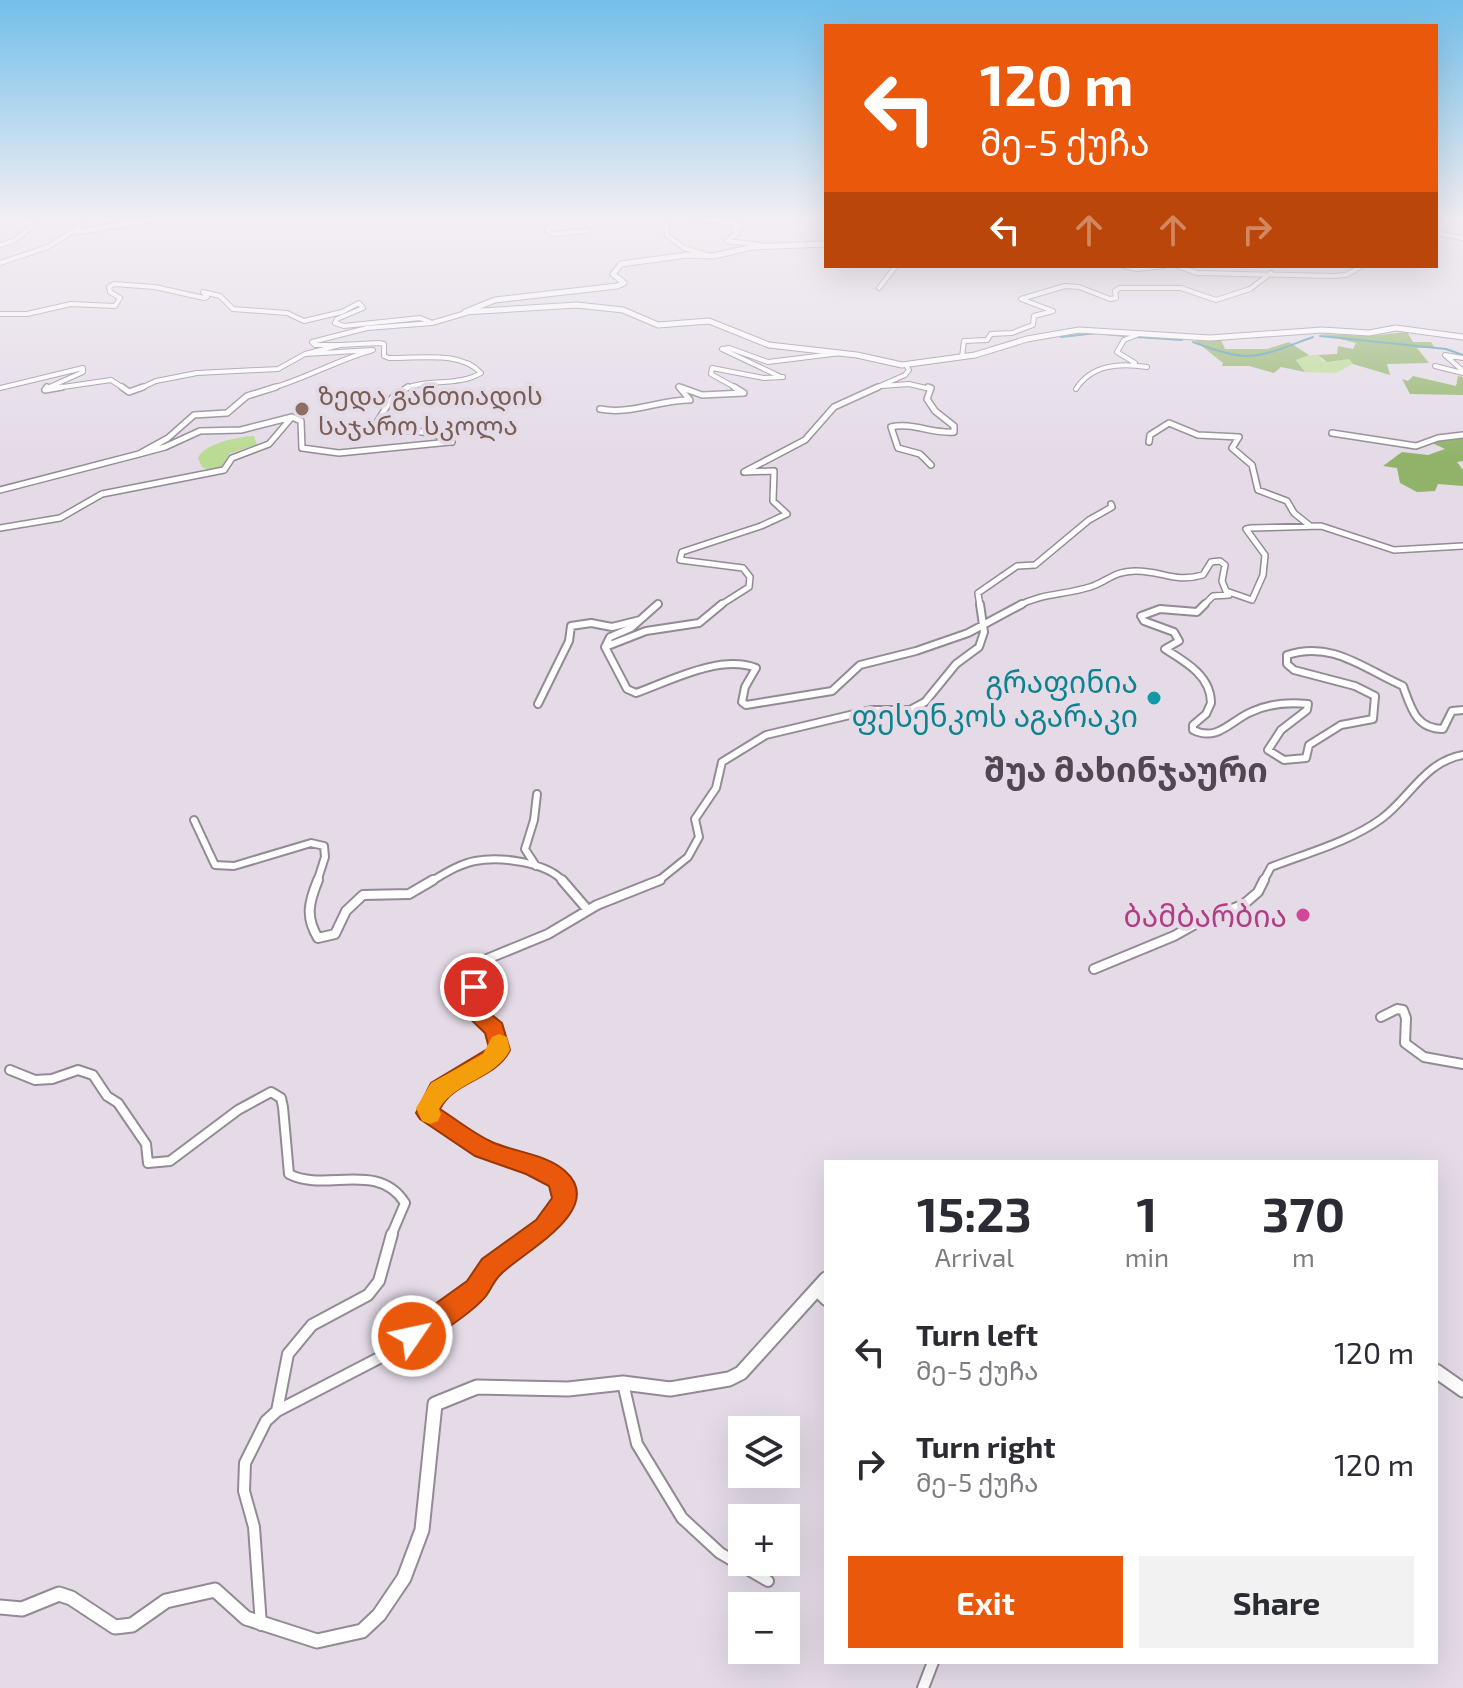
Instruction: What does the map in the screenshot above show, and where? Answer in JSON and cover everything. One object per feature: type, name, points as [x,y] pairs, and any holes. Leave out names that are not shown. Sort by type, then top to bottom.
[{"type":"street","points":[[0,314],[27,314],[71,304],[115,306],[120,298]]},
{"type":"street","points":[[222,298],[233,309],[287,313],[304,321],[342,312],[359,303],[363,308],[337,319],[335,323],[344,326],[420,318],[432,323]]},
{"type":"street","points":[[0,490],[165,447],[200,431],[241,430],[292,417],[301,421],[302,448],[323,452],[452,442],[432,433],[374,427],[383,419],[392,397],[401,391],[430,381],[469,379],[481,373],[476,365],[461,359],[389,358],[384,356],[384,344],[379,343],[312,344],[367,328],[432,323],[495,300],[514,298]]},
{"type":"street","points":[[962,357],[964,341],[987,340],[996,333],[1023,330],[1033,325],[1034,316],[1053,311],[1021,299],[1025,298]]},
{"type":"street","points":[[468,311],[518,307],[603,307],[629,311],[658,325],[709,321],[769,345],[841,353],[906,365],[962,357],[1027,339],[1079,330],[1224,338],[1322,330],[1369,333],[1396,328],[1463,337]]},
{"type":"street","points":[[1076,389],[1079,382],[1099,369],[1125,365],[1147,367],[1128,361],[1117,352],[1124,340],[1137,335]]},
{"type":"street","points":[[0,388],[83,368],[83,372],[45,390],[111,380],[129,392],[156,381],[197,373],[278,369],[305,354],[340,345]]},
{"type":"street","points":[[139,454],[168,438],[194,415],[227,413],[247,396],[301,380],[341,359],[373,350],[366,347],[327,355],[305,354]]},
{"type":"street","points":[[600,409],[622,413],[667,400],[690,400],[679,387],[696,394],[735,396],[744,393],[711,374],[712,368],[730,368],[751,378],[783,377],[722,349],[729,348],[768,362],[841,353]]},
{"type":"street","points":[[1463,358],[1445,355],[1463,372]]},
{"type":"street","points":[[605,647],[646,631],[699,623],[712,610],[749,587],[750,577],[743,568],[684,562],[680,560],[682,552],[705,540],[760,529],[787,514],[773,503],[774,471],[744,472],[805,440],[834,407],[872,387],[905,375],[909,370],[906,365]]},
{"type":"street","points":[[1435,366],[1463,372]]},
{"type":"street","points":[[872,387],[909,384],[931,388],[927,399],[929,404],[934,412],[954,426],[954,432],[935,433],[899,424],[891,427],[890,433],[898,448],[920,454],[931,465]]},
{"type":"street","points":[[0,528],[60,518],[102,494],[160,484],[183,476],[220,472],[243,453],[269,444],[292,417]]},
{"type":"street","points":[[1149,442],[1150,435],[1169,423],[1198,435],[1239,437],[1232,448],[1252,465],[1260,492],[1287,501],[1294,513],[1309,525]]},
{"type":"street","points":[[1332,433],[1416,446],[1463,432]]},
{"type":"street","points":[[261,1626],[254,1527],[244,1491],[245,1463],[266,1421],[277,1411],[384,1353],[450,1311],[476,1290],[491,1267],[544,1227],[561,1208],[564,1189],[558,1178],[534,1166],[483,1149],[427,1113],[439,1089],[491,1060],[500,1050],[495,1029],[471,1010],[477,974],[487,959],[548,934],[587,909],[654,885],[688,857],[699,837],[695,819],[716,788],[722,762],[730,755],[766,735],[829,719],[871,710],[917,708],[956,664],[975,653],[984,632],[978,593],[1017,566],[1035,565],[1089,520],[1112,507],[1111,504]]},
{"type":"street","points":[[1463,546],[1394,550],[1328,527],[1309,525],[1246,529],[1267,557],[1254,599],[1213,596],[1197,612],[1159,608],[1150,609],[1141,616],[1144,621],[1174,632],[1179,641],[1165,649],[1192,665],[1212,692],[1213,703],[1193,725],[1197,733],[1214,735],[1250,713],[1296,702],[1308,704],[1307,710],[1281,730],[1268,750],[1284,760],[1306,758],[1309,745],[1341,725],[1373,719],[1375,696],[1355,686],[1294,670],[1287,664],[1287,655],[1294,652],[1321,649],[1357,659],[1378,675],[1403,686],[1417,723],[1428,730],[1443,729],[1452,711],[1463,710]]},
{"type":"street","points":[[605,647],[627,689],[636,693],[686,675],[744,663],[756,668],[745,687],[742,702],[746,705],[832,691],[860,665],[916,651],[968,633],[1036,596],[1088,588],[1099,584],[1107,576],[1128,571],[1185,580],[1203,575],[1211,562],[1220,561],[1225,565],[1223,586],[1231,595]]},
{"type":"street","points":[[605,647],[610,637],[631,628],[658,604]]},
{"type":"street","points":[[538,704],[569,641],[571,626],[591,623],[612,627],[640,620]]},
{"type":"street","points":[[1094,969],[1174,936],[1206,918],[1243,905],[1258,892],[1271,867],[1353,835],[1380,820],[1423,774],[1451,757],[1463,755]]},
{"type":"street","points":[[537,794],[534,820],[525,849],[537,867]]},
{"type":"street","points":[[194,820],[215,865],[234,866],[311,843],[324,846],[326,859],[310,895],[313,932],[318,938],[335,934],[346,911],[363,895],[409,894],[449,871],[475,861],[500,860],[537,867],[558,875],[587,909]]},
{"type":"street","points":[[1381,1017],[1397,1009],[1403,1010],[1406,1018],[1405,1043],[1424,1057],[1463,1064]]},
{"type":"street","points":[[10,1070],[26,1080],[60,1078],[86,1070],[107,1096],[118,1103],[146,1144],[148,1163],[170,1161],[238,1110],[271,1092],[281,1098],[284,1108],[285,1159],[289,1174],[302,1182],[320,1184],[350,1177],[398,1192],[405,1203],[388,1244],[379,1281],[368,1295],[312,1325],[288,1354],[277,1411]]},
{"type":"street","points":[[0,1607],[9,1611],[26,1608],[59,1594],[71,1598],[115,1627],[132,1625],[166,1601],[215,1590],[246,1618],[261,1626],[317,1641],[362,1631],[379,1615],[404,1578],[422,1530],[433,1413],[440,1401],[477,1387],[568,1389],[623,1383],[670,1389],[736,1376],[821,1295]]},
{"type":"street","points":[[1438,1372],[1463,1390]]},
{"type":"street","points":[[623,1383],[637,1444],[682,1518],[720,1553],[768,1581]]},
{"type":"street","points":[[923,1688],[932,1664]]},
{"type":"green space","points":[[1407,332],[1413,342],[1431,342],[1435,348],[1417,348],[1429,363],[1387,364],[1390,375],[1353,364],[1349,359],[1327,362],[1318,355],[1337,354],[1338,346],[1353,349],[1356,343],[1320,334],[1370,336]]},
{"type":"green space","points":[[1193,339],[1221,340],[1225,349],[1267,349],[1289,342],[1309,355],[1296,360],[1305,372],[1281,367],[1274,373],[1249,366],[1222,366],[1223,363]]},
{"type":"green space","points":[[1318,355],[1323,361],[1350,359],[1353,364],[1336,373],[1305,372],[1296,359]]},
{"type":"green space","points":[[1413,376],[1456,386],[1458,376],[1463,377],[1463,395],[1410,394],[1402,379],[1408,381]]},
{"type":"green space","points":[[254,436],[257,445],[230,453],[221,468],[212,471],[202,467],[198,458],[207,448],[231,439]]},
{"type":"green space","points":[[1463,439],[1463,461],[1457,462],[1463,470],[1463,486],[1438,484],[1435,491],[1417,492],[1400,483],[1397,468],[1383,466],[1402,452],[1428,455],[1445,449],[1430,442]]},
{"type":"waterway","points":[[1061,337],[1097,333]]},
{"type":"waterway","points":[[1104,334],[1126,336]]},
{"type":"waterway","points":[[1320,336],[1446,349],[1463,355]]},
{"type":"waterway","points":[[1137,337],[1182,340]]},
{"type":"waterway","points":[[1193,342],[1228,353],[1253,356],[1313,337]]},
{"type":"slow traffic","points":[[430,1114],[427,1108],[439,1089],[491,1060],[500,1050],[499,1043]]},
{"type":"place","name":"ზედა განთიადის საჯარო სკოლა","points":[[302,409]]},
{"type":"place","name":"გრაფინია ფესენკოს აგარაკი","points":[[1154,698]]},
{"type":"place","name":"ბამბარბია","points":[[1303,915]]},
{"type":"district","name":"შუა მახინჯაური","points":[[1126,768]]},
{"type":"route","points":[[412,1336],[476,1290],[491,1267],[544,1227],[561,1208],[564,1198],[564,1189],[558,1178],[534,1166],[483,1149],[427,1113],[439,1089],[491,1060],[500,1050],[495,1029],[471,1010],[474,987]]}]
